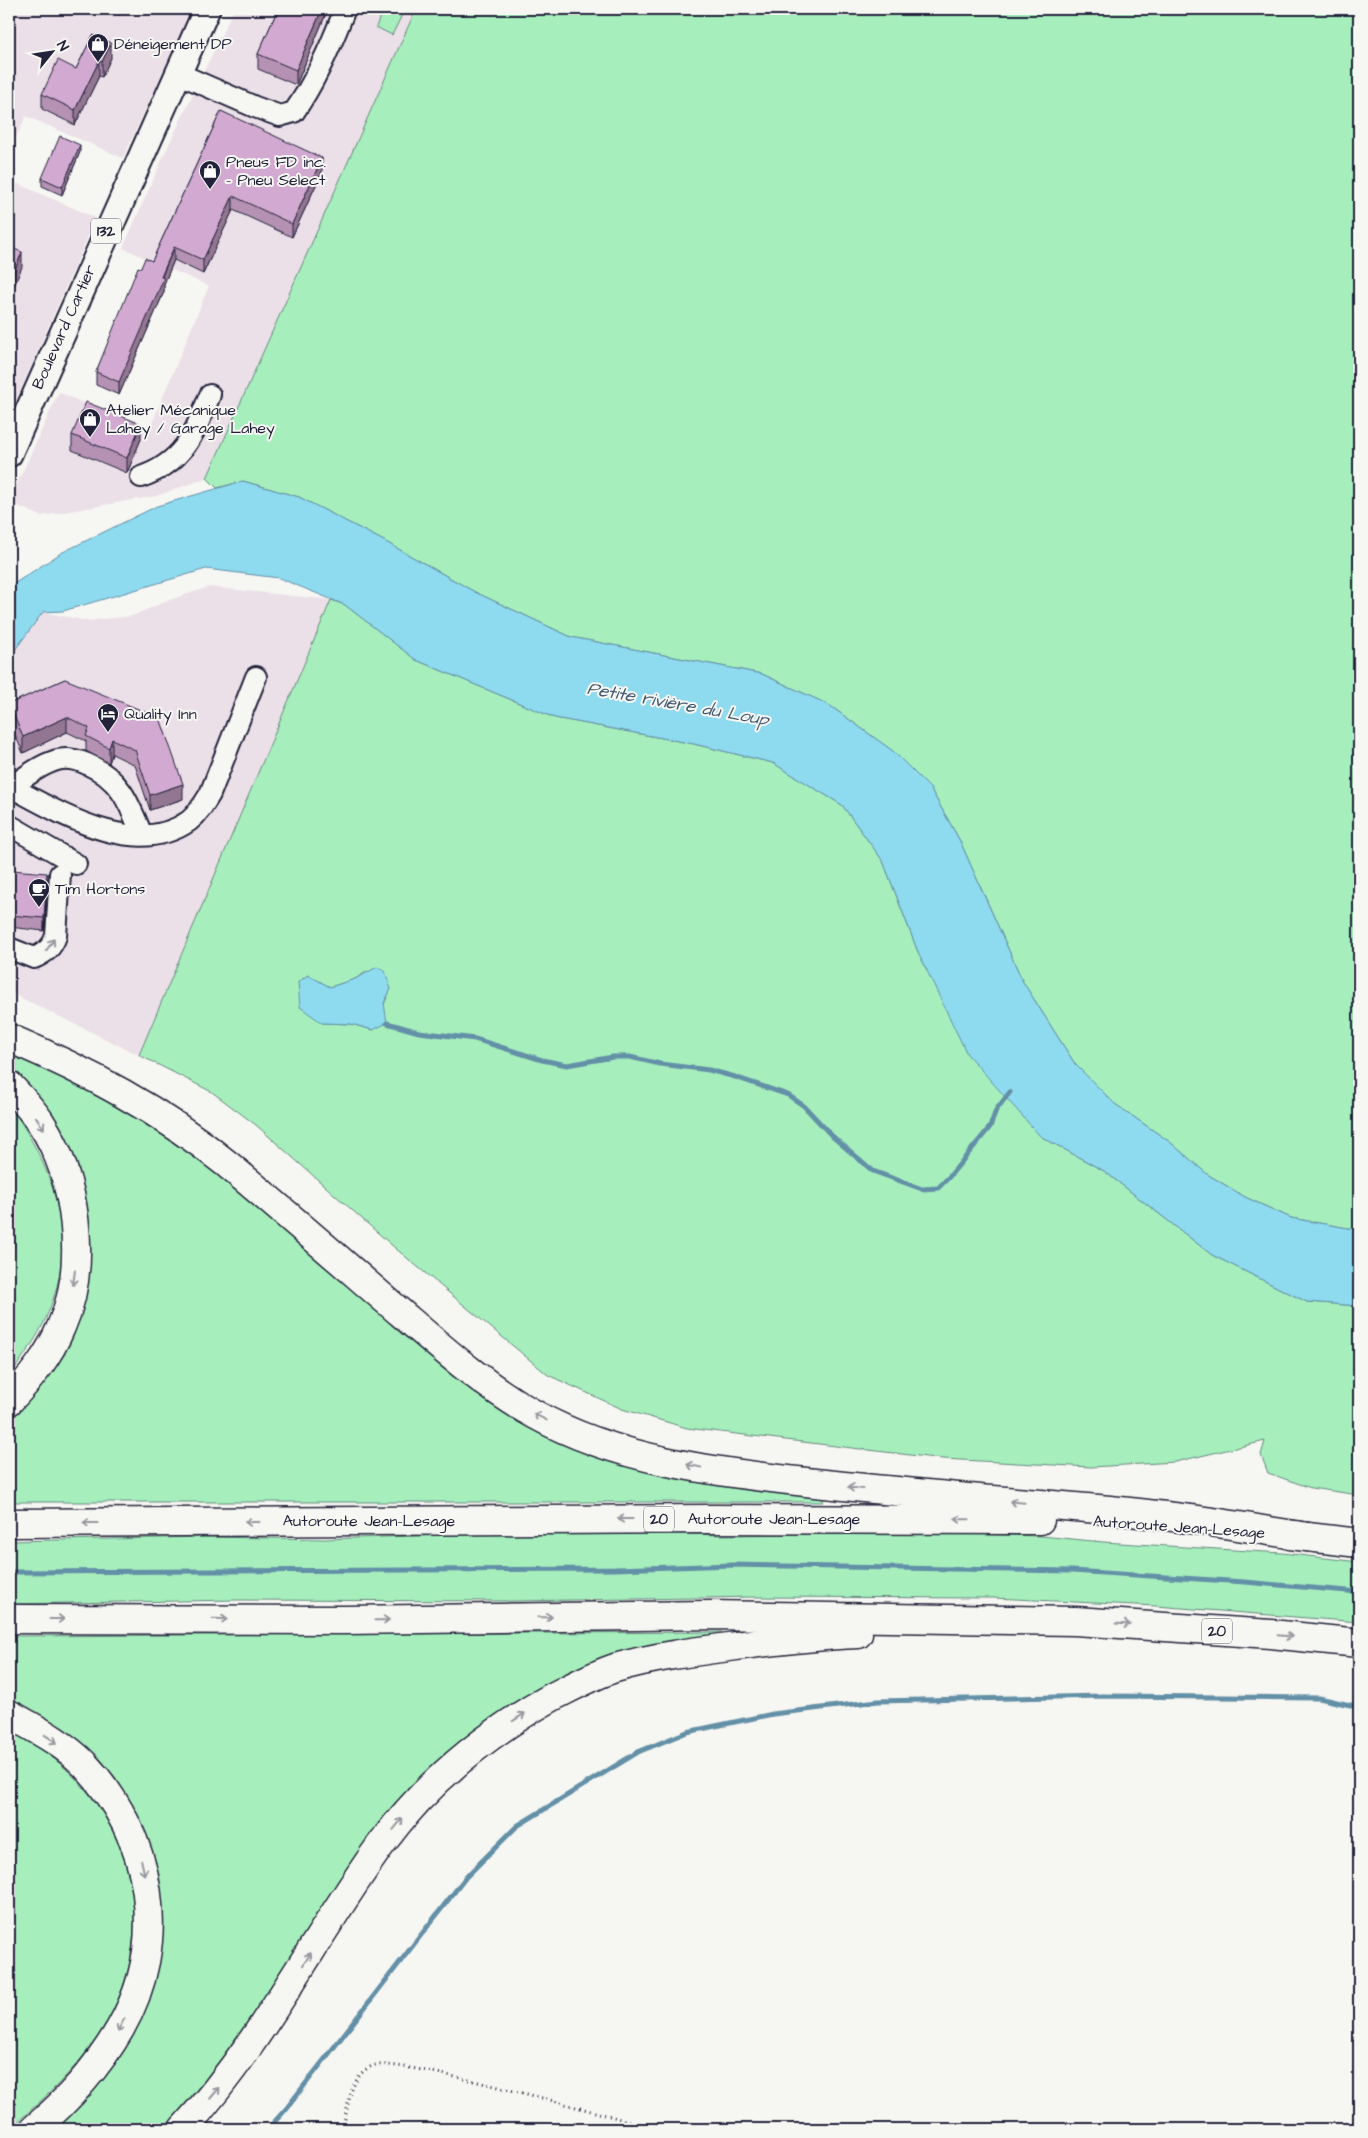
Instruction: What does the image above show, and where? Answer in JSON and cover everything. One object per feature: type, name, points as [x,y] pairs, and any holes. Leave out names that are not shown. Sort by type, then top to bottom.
[{"type":"highway","points":[[9,1038],[90,1075],[152,1110],[184,1131],[226,1163],[446,1352],[485,1381],[537,1416],[616,1449],[655,1459],[737,1475],[876,1490],[1167,1516],[1308,1536]]},
{"type":"highway","points":[[9,1085],[41,1123],[53,1146],[63,1169],[75,1226],[74,1278],[62,1327],[40,1365],[9,1401]]},
{"type":"highway","name":"Autoroute Jean-Lesage","points":[[9,1523],[879,1518],[1090,1521],[1308,1536],[1359,1542]]},
{"type":"highway","name":"20","points":[[9,1619],[346,1620],[710,1615],[1075,1621],[1271,1634],[1359,1643]]},
{"type":"highway","points":[[183,2129],[231,2072],[378,1850],[410,1810],[445,1772],[482,1741],[528,1711],[574,1686],[613,1669],[659,1656],[779,1640],[833,1635],[1075,1621]]},
{"type":"highway","points":[[9,1714],[63,1747],[83,1763],[114,1801],[127,1823],[139,1852],[149,1911],[142,1972],[133,2002],[120,2029],[104,2054],[78,2085],[34,2129]]},
{"type":"main road","name":"Boulevard Cartier","points":[[9,454],[207,9]]},
{"type":"lane","points":[[177,73],[280,116],[294,112],[318,73],[343,14],[341,9]]},
{"type":"lane","points":[[141,476],[165,466],[176,458],[186,446],[210,394]]},
{"type":"lane","points":[[10,787],[82,823],[102,830],[142,835],[157,834],[177,828],[190,821],[199,812],[210,794],[256,677]]},
{"type":"lane","points":[[10,787],[42,766],[59,760],[78,760],[109,776],[120,788],[129,803],[142,835]]},
{"type":"lane","points":[[9,825],[68,869],[53,944],[44,954],[34,958],[9,948]]},
{"type":"path","points":[[343,2129],[354,2084],[361,2074],[373,2065],[392,2064],[436,2073],[658,2129]]},
{"type":"shaded area","points":[[9,9],[192,9],[123,158],[26,116],[9,154]]},
{"type":"shaded area","points":[[234,9],[416,9],[207,478],[156,496],[41,516],[9,502],[59,392],[148,433],[209,286],[123,248],[165,153]]},
{"type":"shaded area","points":[[9,180],[96,218],[9,417]]},
{"type":"shaded area","points":[[209,587],[331,600],[139,1055],[9,992],[9,658],[43,612],[87,621],[132,616],[167,601]]},
{"type":"green space","points":[[383,9],[405,9],[392,35],[376,27]]},
{"type":"green space","points":[[416,9],[1359,9],[1359,1230],[1291,1218],[1245,1197],[1207,1174],[1170,1142],[1115,1104],[1075,1064],[1023,982],[960,841],[930,788],[893,751],[829,705],[762,674],[571,637],[475,592],[384,541],[299,497],[243,481],[217,488],[207,478]]},
{"type":"green space","points":[[331,600],[345,605],[416,660],[555,718],[694,744],[773,763],[842,805],[883,861],[918,952],[1040,1136],[1104,1171],[1212,1255],[1307,1302],[1359,1306],[1359,1495],[1311,1488],[1268,1473],[1261,1455],[1265,1441],[1175,1462],[1091,1467],[943,1459],[687,1428],[622,1409],[548,1375],[395,1248],[256,1125],[212,1092],[139,1055]],"holes":[[[368,971],[391,988],[373,1030],[351,1024],[322,1023],[307,975],[330,987],[355,979]]]},
{"type":"green space","points":[[9,1051],[115,1101],[203,1161],[492,1402],[824,1495],[823,1502],[9,1502],[9,1416],[29,1396],[87,1239],[9,1073]]},
{"type":"green space","points":[[9,1104],[27,1132],[42,1161],[53,1190],[60,1218],[62,1248],[59,1278],[50,1308],[35,1339],[9,1377]]},
{"type":"green space","points":[[644,1533],[722,1535],[924,1533],[1041,1536],[1103,1542],[1282,1553],[1359,1562],[1359,1622],[1156,1606],[994,1598],[756,1597],[511,1601],[237,1600],[9,1604],[9,1541],[207,1537],[324,1539],[475,1534]]},
{"type":"green space","points":[[722,1632],[723,1639],[565,1676],[511,1704],[456,1746],[418,1783],[253,2023],[182,2115],[168,2129],[48,2129],[136,2024],[144,1840],[9,1704],[9,1636]]},
{"type":"green space","points":[[9,1731],[46,1753],[77,1780],[102,1813],[121,1849],[131,1888],[134,1929],[128,1970],[113,2010],[104,2027],[93,2044],[67,2075],[9,2129]]},
{"type":"water","name":"Petite rivière du Loup","points":[[243,481],[299,497],[384,541],[475,592],[571,637],[762,674],[829,705],[893,751],[930,788],[960,841],[1023,982],[1075,1064],[1115,1104],[1170,1142],[1207,1174],[1245,1197],[1291,1218],[1359,1230],[1359,1306],[1307,1302],[1212,1255],[1104,1171],[1040,1136],[967,1054],[918,952],[883,861],[842,805],[773,763],[694,744],[555,718],[416,660],[345,605],[279,578],[206,569],[63,611],[43,612],[9,658],[9,587],[61,553],[157,506]]},
{"type":"water","points":[[377,967],[385,971],[391,989],[384,1003],[387,1023],[373,1030],[351,1024],[322,1023],[300,1007],[298,982],[308,975],[330,987],[355,979]]},
{"type":"building","points":[[278,9],[322,9],[296,70],[258,54]]},
{"type":"building","points":[[93,35],[111,43],[102,62],[99,61],[75,110],[42,94],[58,60],[76,69]]},
{"type":"building","points":[[221,111],[322,158],[292,224],[233,196],[203,260],[174,247],[161,277],[164,278],[119,382],[96,372],[138,267],[141,268],[145,258],[152,261]]},
{"type":"building","points":[[60,136],[80,145],[62,187],[42,178]]},
{"type":"building","points":[[9,247],[22,252],[9,284]]},
{"type":"building","points":[[86,402],[141,424],[127,458],[72,435]]},
{"type":"building","points":[[65,679],[160,718],[183,784],[150,795],[135,750],[112,739],[109,748],[86,736],[89,728],[67,717],[23,737],[9,704]]},
{"type":"building","points":[[9,826],[14,830],[11,870],[47,873],[44,918],[9,915]]},
{"type":"waterway","points":[[387,1023],[419,1032],[475,1039],[542,1060],[567,1065],[613,1057],[630,1057],[660,1064],[709,1070],[735,1077],[788,1095],[804,1106],[832,1136],[873,1171],[922,1189],[938,1188],[949,1177],[990,1127],[996,1110],[1010,1092]]},
{"type":"waterway","points":[[9,1572],[615,1569],[733,1565],[1072,1571],[1245,1582],[1359,1592]]},
{"type":"waterway","points":[[268,2129],[286,2109],[466,1877],[517,1826],[638,1752],[687,1732],[773,1714],[878,1701],[1103,1696],[1319,1698],[1359,1707]]},
{"type":"place","name":"Déneigement DP","points":[[98,63]]},
{"type":"place","name":"Pneus FD inc. - Pneu Select","points":[[210,190]]},
{"type":"place","name":"Atelier Mécanique Lahey / Garage Lahey","points":[[90,438]]},
{"type":"place","name":"Quality Inn","points":[[108,733]]},
{"type":"place","name":"Tim Hortons","points":[[39,908]]}]
